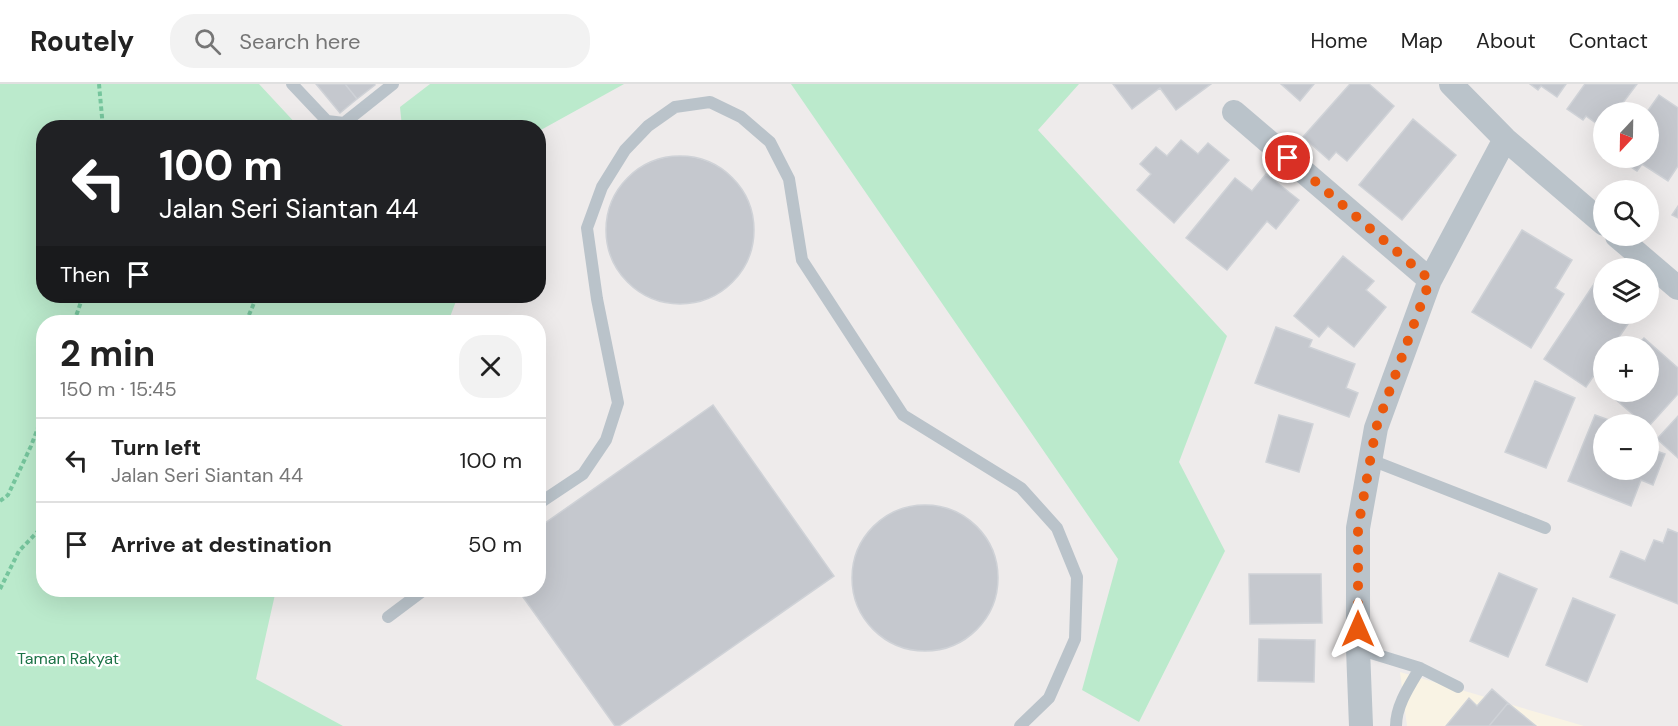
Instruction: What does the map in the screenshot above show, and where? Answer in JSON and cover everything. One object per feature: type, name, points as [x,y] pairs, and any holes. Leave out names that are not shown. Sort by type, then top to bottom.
[{"type":"street","points":[[1451,84],[1505,139],[1593,215]]},
{"type":"street","points":[[1234,112],[1430,280]]},
{"type":"street","points":[[1361,726],[1358,649],[1358,528],[1376,428],[1430,280],[1505,139]]},
{"type":"street","points":[[1629,246],[1678,288]]},
{"type":"lane","points":[[292,84],[326,120]]},
{"type":"lane","points":[[348,120],[393,84]]},
{"type":"lane","points":[[546,499],[583,474],[606,440],[618,403],[597,299],[587,228],[602,187],[625,150],[648,126],[675,106],[710,102],[741,117],[770,142],[789,179],[802,260],[903,415],[1021,488],[1057,528],[1077,577],[1075,639],[1049,698],[1020,726]]},
{"type":"lane","points":[[1371,460],[1545,528]]},
{"type":"lane","points":[[388,617],[415,597]]},
{"type":"lane","points":[[1358,649],[1420,668],[1458,687]]},
{"type":"lane","points":[[1396,726],[1404,698],[1420,668]]},
{"type":"path","points":[[99,84],[102,120]]},
{"type":"path","points":[[0,501],[8,495],[36,433]]},
{"type":"path","points":[[0,589],[19,551],[36,533]]},
{"type":"shaded area","points":[[1400,672],[1584,726],[1407,726]]},
{"type":"green space","name":"Taman Rakyat","points":[[0,84],[259,84],[292,120],[36,120],[36,303],[455,303],[451,315],[36,315],[36,597],[274,597],[256,679],[343,726],[0,726]]},
{"type":"green space","points":[[430,84],[624,84],[546,127],[546,120],[401,120],[400,107]]},
{"type":"green space","points":[[791,84],[1079,84],[1038,130],[1227,336],[1179,462],[1225,551],[1139,722],[1082,690],[1118,559]]},
{"type":"building","points":[[316,84],[345,84],[357,99],[340,113]]},
{"type":"building","points":[[345,84],[374,84],[375,85],[357,99]]},
{"type":"building","points":[[1113,84],[1211,84],[1176,110],[1160,88],[1132,109]]},
{"type":"building","points":[[1281,84],[1314,84],[1300,101]]},
{"type":"building","points":[[1350,84],[1369,84],[1394,106],[1347,161],[1336,152],[1329,160],[1303,137]]},
{"type":"building","points":[[1530,84],[1566,84],[1557,97],[1541,86],[1538,90]]},
{"type":"building","points":[[1585,84],[1637,84],[1624,102],[1593,102],[1593,121],[1586,116],[1583,120],[1567,109]]},
{"type":"building","points":[[1659,95],[1678,108],[1678,166],[1668,181],[1648,168],[1659,168],[1659,102],[1654,102]]},
{"type":"building","points":[[1413,119],[1456,155],[1402,220],[1359,185]]},
{"type":"building","points":[[1181,140],[1198,154],[1208,143],[1229,160],[1174,223],[1137,190],[1151,174],[1140,164],[1156,147],[1167,156]]},
{"type":"building","points":[[680,156],[708,162],[732,178],[748,202],[754,230],[748,258],[732,282],[708,298],[680,304],[652,298],[628,282],[612,258],[606,230],[612,202],[628,178],[652,162]]},
{"type":"building","points":[[1266,174],[1299,200],[1276,229],[1267,221],[1227,270],[1186,238],[1235,178],[1252,191]]},
{"type":"building","points":[[1678,206],[1678,218],[1672,215]]},
{"type":"building","points":[[1522,230],[1572,260],[1555,288],[1564,294],[1531,348],[1472,312]]},
{"type":"building","points":[[1343,256],[1374,281],[1366,290],[1386,307],[1354,347],[1328,326],[1319,337],[1294,316]]},
{"type":"building","points":[[1593,286],[1593,324],[1628,324],[1620,336],[1593,336],[1593,377],[1586,387],[1544,359]]},
{"type":"building","points":[[1276,327],[1312,340],[1309,347],[1355,364],[1346,388],[1358,393],[1349,417],[1255,383]]},
{"type":"building","points":[[1659,351],[1678,368],[1678,394],[1659,415],[1632,414],[1619,402],[1659,402]]},
{"type":"building","points":[[1535,381],[1575,398],[1546,468],[1505,452]]},
{"type":"building","points":[[713,405],[834,576],[619,726],[615,726],[523,597],[546,597],[546,522]]},
{"type":"building","points":[[1279,415],[1313,424],[1299,472],[1266,462]]},
{"type":"building","points":[[1678,416],[1678,458],[1659,441],[1659,437]]},
{"type":"building","points":[[1593,420],[1593,480],[1641,480],[1631,506],[1568,481]]},
{"type":"building","points":[[1659,452],[1665,454],[1659,470]]},
{"type":"building","points":[[1641,480],[1655,480],[1653,485]]},
{"type":"building","points":[[925,505],[953,510],[977,526],[993,550],[998,578],[993,606],[977,630],[953,646],[925,651],[897,646],[873,630],[857,606],[852,578],[857,550],[873,526],[897,510]]},
{"type":"building","points":[[1668,529],[1678,533],[1678,604],[1610,577],[1621,551],[1645,561],[1654,540],[1663,543]]},
{"type":"building","points":[[1499,573],[1537,589],[1508,657],[1470,641]]},
{"type":"building","points":[[1249,574],[1321,574],[1322,623],[1250,624]]},
{"type":"building","points":[[1573,598],[1615,615],[1587,682],[1546,665]]},
{"type":"building","points":[[1259,639],[1315,640],[1314,682],[1258,681]]},
{"type":"building","points":[[1492,689],[1508,703],[1489,726],[1446,726],[1469,698],[1477,706]]},
{"type":"building","points":[[1508,703],[1536,726],[1489,726]]},
{"type":"route","points":[[1288,158],[1430,280],[1376,428],[1358,528],[1358,629]]}]
